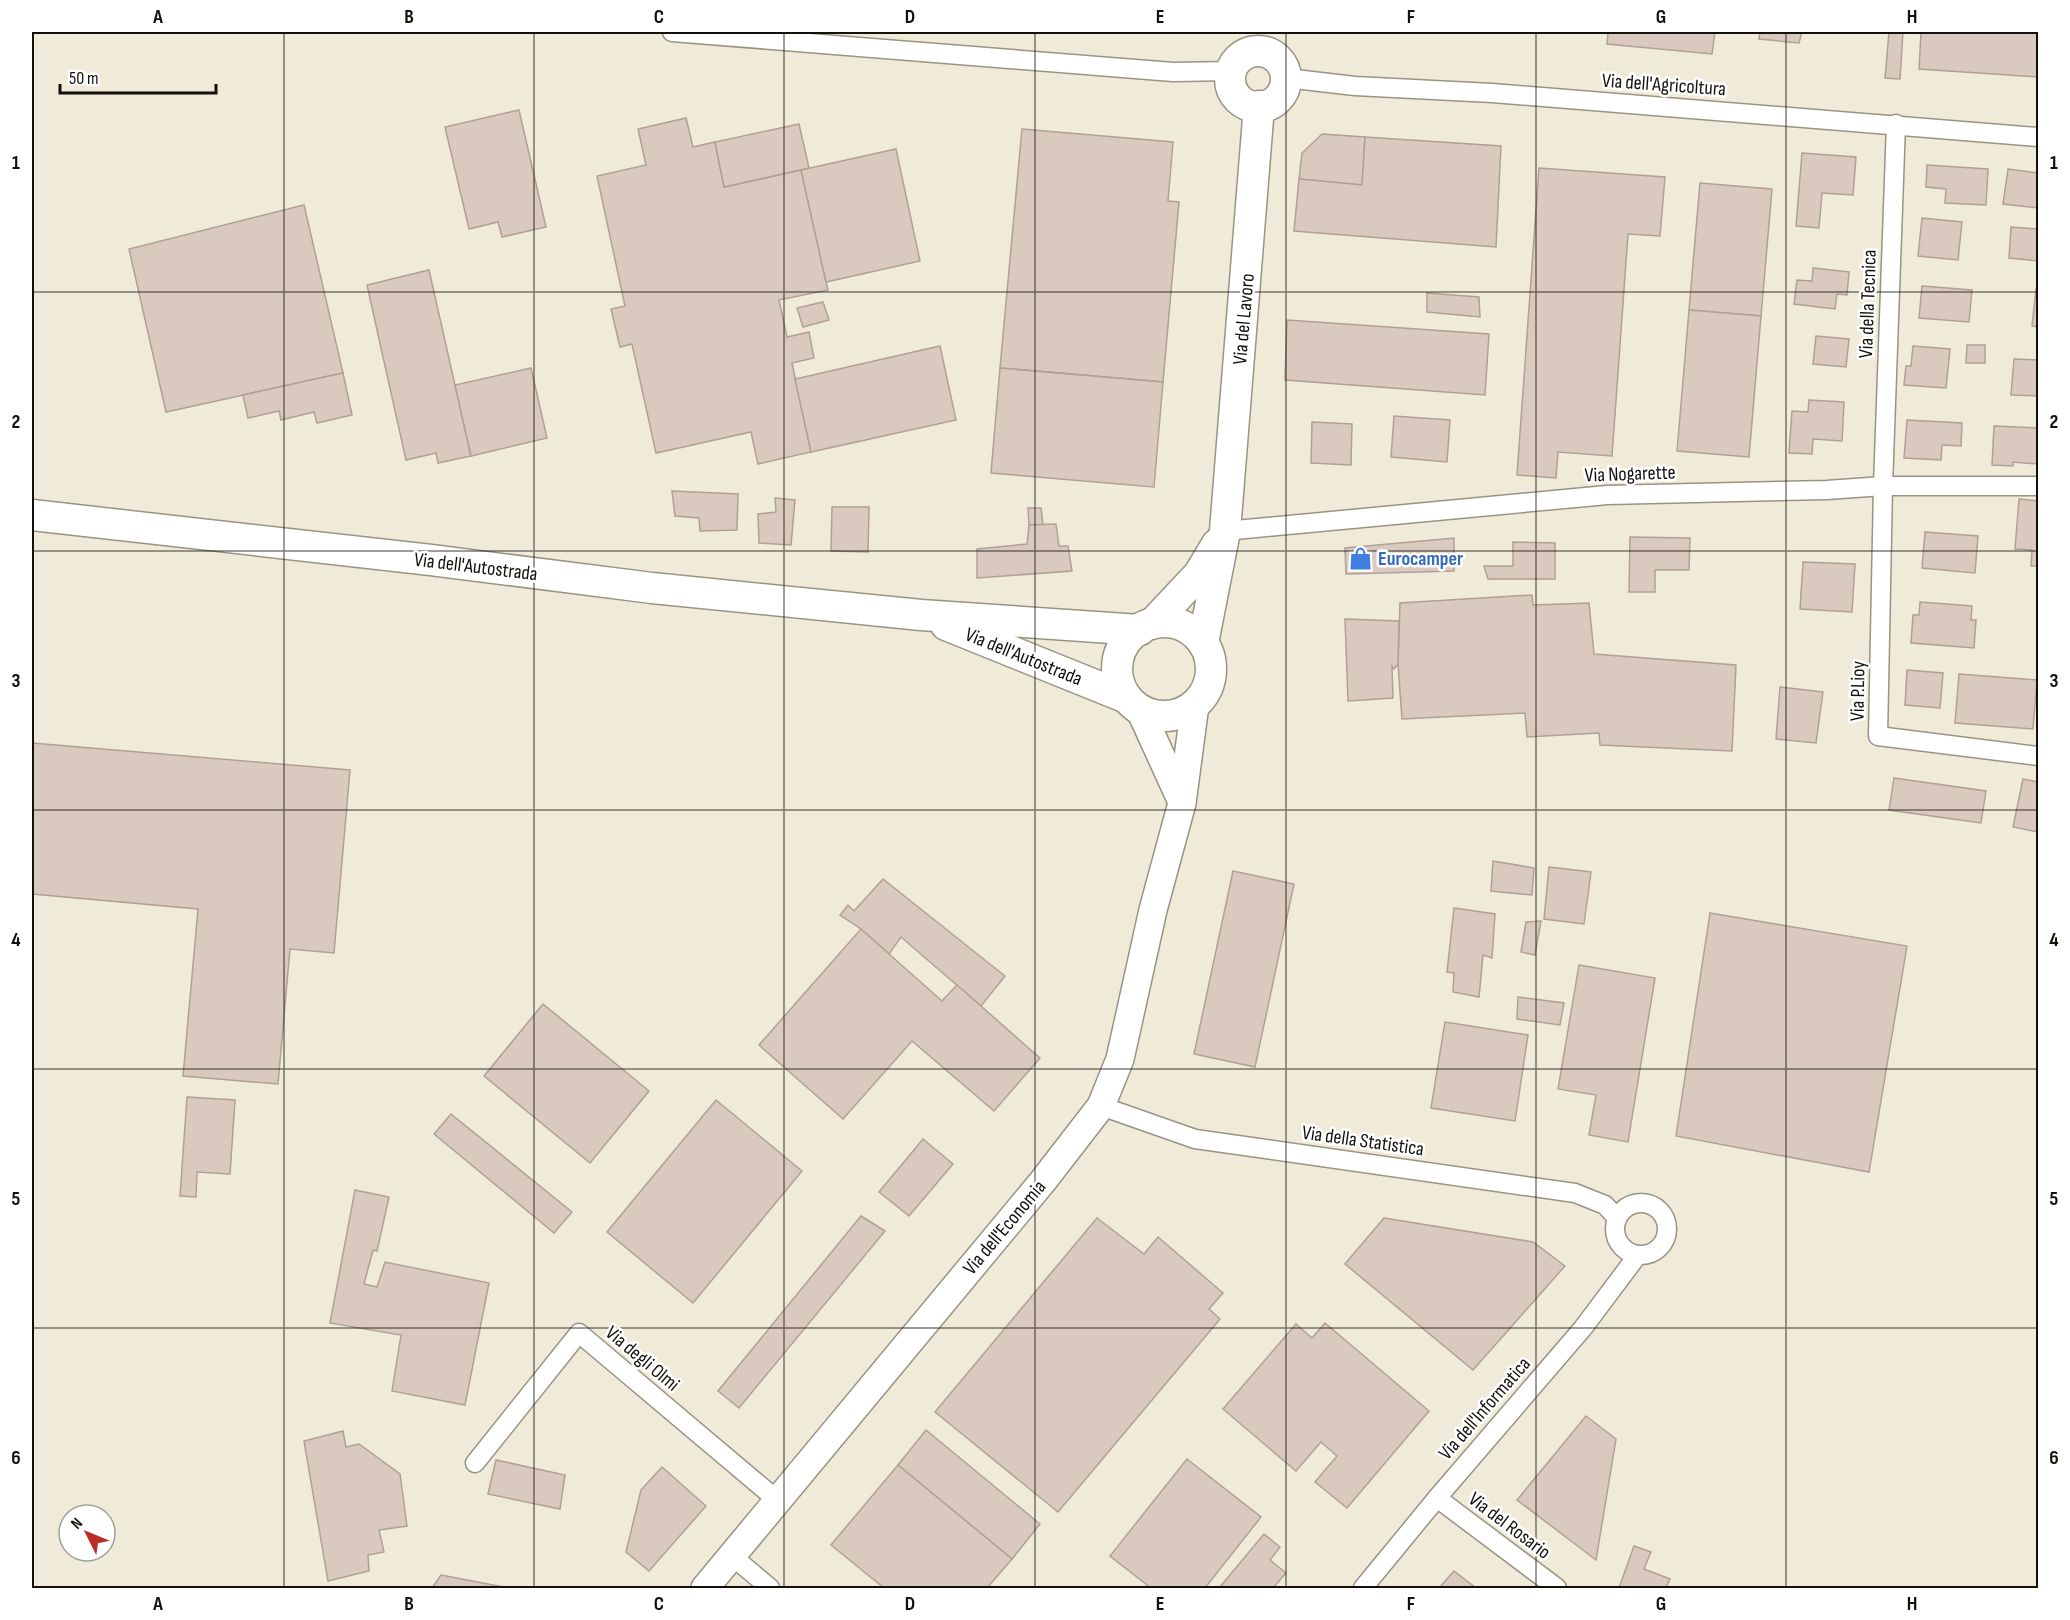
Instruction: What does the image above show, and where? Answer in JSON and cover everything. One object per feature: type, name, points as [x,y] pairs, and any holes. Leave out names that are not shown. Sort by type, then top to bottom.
[{"type":"main road","points":[[1263,41],[1270,53],[1281,63],[1286,78],[1281,94],[1275,101],[1259,106],[1250,105],[1236,96],[1230,79],[1231,71],[1240,57],[1263,41]]},
{"type":"main road","name":"Via del Lavoro","points":[[1203,643],[1225,531],[1259,106]]},
{"type":"main road","name":"Via dell'Autostrada","points":[[32,515],[431,560],[652,588],[921,615],[1146,627],[1167,622],[1181,625],[1193,632],[1203,643]]},
{"type":"main road","name":"Via del Lavoro","points":[[1146,627],[1199,574],[1225,531]]},
{"type":"main road","name":"Via dell'Autostrada","points":[[921,615],[1134,704],[1154,715],[1169,716],[1195,705]]},
{"type":"main road","points":[[1146,627],[1128,640],[1120,654],[1117,669],[1120,685],[1134,704],[1182,803]]},
{"type":"main road","points":[[1195,705],[1203,696],[1209,683],[1211,669],[1209,655],[1203,643]]},
{"type":"main road","name":"Via dell'Economia","points":[[705,1588],[1043,1181],[1101,1106],[1120,1059],[1153,910],[1182,803],[1195,705]]},
{"type":"street","points":[[672,32],[1173,72],[1231,71]]},
{"type":"street","name":"Via dell'Agricoltura","points":[[1286,78],[1355,86],[1492,93],[2038,137]]},
{"type":"street","name":"Via della Tecnica","points":[[1883,486],[1896,124]]},
{"type":"street","name":"Via Nogarette","points":[[1225,531],[1607,495],[1827,490],[1883,486],[2038,486]]},
{"type":"street","name":"Via P.Lioy","points":[[1883,486],[1878,736],[2038,756]]},
{"type":"street","name":"Via della Statistica","points":[[1101,1106],[1195,1139],[1575,1193],[1605,1205],[1617,1218]]},
{"type":"street","points":[[1644,1203],[1653,1206],[1664,1217],[1667,1233],[1665,1241],[1653,1252],[1637,1256],[1617,1242],[1615,1234],[1617,1218],[1628,1206],[1644,1203]]},
{"type":"street","name":"Via dell'Informatica","points":[[1363,1588],[1583,1328],[1637,1256]]},
{"type":"street","name":"Via degli Olmi","points":[[475,1463],[579,1333],[777,1500]]},
{"type":"street","name":"Via del Rosario","points":[[1437,1498],[1557,1588]]},
{"type":"street","points":[[732,1556],[770,1588]]},
{"type":"building","points":[[1608,32],[1715,32],[1712,54],[1607,44]]},
{"type":"building","points":[[1760,32],[1802,32],[1799,43],[1759,39]]},
{"type":"building","points":[[1889,32],[1903,32],[1900,79],[1885,78]]},
{"type":"building","points":[[1921,32],[2038,32],[2038,77],[1919,69]]},
{"type":"building","points":[[519,110],[546,227],[502,237],[498,222],[469,229],[445,127]]},
{"type":"building","points":[[686,118],[693,147],[715,142],[724,187],[801,170],[828,290],[779,300],[787,337],[809,332],[814,358],[792,363],[811,452],[758,464],[751,432],[656,453],[632,344],[620,347],[611,309],[625,306],[597,176],[646,165],[638,129]]},
{"type":"building","points":[[799,124],[809,168],[724,187],[715,142]]},
{"type":"building","points":[[1022,129],[1173,142],[1168,201],[1179,202],[1163,382],[1000,368]]},
{"type":"building","points":[[1322,134],[1365,137],[1362,185],[1299,179],[1302,153]]},
{"type":"building","points":[[1365,137],[1501,146],[1496,247],[1294,231],[1299,179],[1362,185]]},
{"type":"building","points":[[896,149],[920,261],[826,282],[801,170]]},
{"type":"building","points":[[1802,153],[1856,157],[1853,195],[1822,193],[1819,228],[1796,226]]},
{"type":"building","points":[[1927,165],[1988,169],[1986,205],[1945,203],[1946,189],[1926,187]]},
{"type":"building","points":[[1539,168],[1665,177],[1660,236],[1628,234],[1612,456],[1558,452],[1556,478],[1517,475]]},
{"type":"building","points":[[2008,169],[2038,173],[2038,208],[2003,204]]},
{"type":"building","points":[[1700,183],[1772,189],[1761,316],[1689,310]]},
{"type":"building","points":[[304,205],[343,373],[166,412],[129,249]]},
{"type":"building","points":[[1922,218],[1962,222],[1958,260],[1918,256]]},
{"type":"building","points":[[2011,227],[2038,229],[2038,261],[2009,258]]},
{"type":"building","points":[[1813,268],[1849,272],[1847,295],[1837,294],[1835,309],[1794,304],[1797,280],[1812,281]]},
{"type":"building","points":[[429,270],[471,456],[438,463],[436,453],[406,460],[367,285]]},
{"type":"building","points":[[1922,286],[1972,290],[1969,322],[1919,318]]},
{"type":"building","points":[[2036,289],[2038,289],[2038,327],[2032,326]]},
{"type":"building","points":[[1427,293],[1479,297],[1480,317],[1427,312]]},
{"type":"building","points":[[823,302],[829,320],[803,327],[797,308]]},
{"type":"building","points":[[1689,310],[1761,316],[1749,457],[1677,451]]},
{"type":"building","points":[[1287,320],[1489,334],[1485,395],[1285,380]]},
{"type":"building","points":[[1816,336],[1849,339],[1846,367],[1813,364]]},
{"type":"building","points":[[1967,345],[1985,345],[1985,363],[1966,363]]},
{"type":"building","points":[[940,346],[956,420],[811,452],[795,379]]},
{"type":"building","points":[[1913,346],[1950,349],[1946,388],[1904,385],[1906,366],[1911,366]]},
{"type":"building","points":[[2014,359],[2038,360],[2038,396],[2011,395]]},
{"type":"building","points":[[531,368],[547,438],[471,456],[455,385]]},
{"type":"building","points":[[1000,368],[1163,382],[1154,487],[991,473]]},
{"type":"building","points":[[343,373],[352,415],[317,423],[314,412],[281,420],[279,411],[248,418],[243,395]]},
{"type":"building","points":[[1809,400],[1844,402],[1842,441],[1813,439],[1812,454],[1789,453],[1792,411],[1808,412]]},
{"type":"building","points":[[1394,416],[1450,420],[1447,462],[1391,457]]},
{"type":"building","points":[[1907,420],[1962,423],[1961,446],[1942,445],[1941,460],[1904,458]]},
{"type":"building","points":[[1312,422],[1352,424],[1351,465],[1311,463]]},
{"type":"building","points":[[1994,426],[2038,428],[2038,464],[2013,462],[2013,466],[1992,465]]},
{"type":"building","points":[[672,491],[738,494],[737,530],[700,531],[699,518],[675,516]]},
{"type":"building","points":[[775,498],[795,500],[791,545],[759,543],[758,514],[776,512]]},
{"type":"building","points":[[2019,499],[2038,501],[2038,566],[2031,566],[2032,550],[2015,549]]},
{"type":"building","points":[[832,507],[869,507],[868,552],[831,551]]},
{"type":"building","points":[[1028,508],[1041,508],[1043,525],[1029,525]]},
{"type":"building","points":[[1056,524],[1059,546],[1068,546],[1072,571],[977,578],[977,549],[1027,544],[1029,525]]},
{"type":"building","points":[[1925,532],[1978,536],[1975,573],[1922,568]]},
{"type":"building","points":[[1630,537],[1690,538],[1689,570],[1655,570],[1655,592],[1629,592]]},
{"type":"building","points":[[1454,538],[1454,571],[1346,574],[1345,548]]},
{"type":"building","points":[[1513,542],[1555,543],[1555,579],[1488,579],[1484,566],[1513,566]]},
{"type":"building","points":[[1803,562],[1855,564],[1852,612],[1800,609]]},
{"type":"building","points":[[1532,595],[1533,605],[1589,603],[1594,654],[1736,665],[1732,751],[1600,745],[1599,733],[1527,737],[1525,713],[1402,719],[1398,664],[1400,603]]},
{"type":"building","points":[[1920,602],[1972,606],[1971,620],[1976,620],[1974,648],[1911,643],[1913,615],[1919,615]]},
{"type":"building","points":[[1345,619],[1399,621],[1398,664],[1394,669],[1392,666],[1393,698],[1348,701]]},
{"type":"building","points":[[1907,670],[1943,673],[1940,708],[1905,705]]},
{"type":"building","points":[[1959,674],[2037,680],[2033,729],[1955,723]]},
{"type":"building","points":[[1780,687],[1823,692],[1816,743],[1776,739]]},
{"type":"building","points":[[32,743],[350,770],[334,953],[290,949],[278,1084],[183,1076],[198,909],[32,894]]},
{"type":"building","points":[[1894,778],[1986,791],[1981,823],[1889,810]]},
{"type":"building","points":[[2023,779],[2038,782],[2038,832],[2013,827]]},
{"type":"building","points":[[1493,861],[1534,868],[1532,895],[1491,891]]},
{"type":"building","points":[[1549,867],[1591,872],[1584,924],[1544,919]]},
{"type":"building","points":[[1233,871],[1294,884],[1255,1067],[1194,1054]]},
{"type":"building","points":[[883,879],[1005,976],[981,1006],[901,937],[889,954],[861,929],[840,915],[848,905],[854,911]]},
{"type":"building","points":[[1454,908],[1495,914],[1492,958],[1483,955],[1479,997],[1453,992],[1454,973],[1447,972]]},
{"type":"building","points":[[1710,913],[1907,946],[1869,1172],[1676,1136]]},
{"type":"building","points":[[1541,921],[1535,955],[1521,952],[1526,922]]},
{"type":"building","points":[[861,929],[942,1001],[957,985],[1040,1058],[994,1111],[912,1041],[843,1119],[759,1045]]},
{"type":"building","points":[[1579,965],[1655,978],[1628,1142],[1589,1135],[1596,1095],[1558,1089]]},
{"type":"building","points":[[1518,997],[1564,1003],[1560,1025],[1517,1019]]},
{"type":"building","points":[[543,1004],[649,1091],[590,1163],[484,1076]]},
{"type":"building","points":[[1445,1022],[1528,1035],[1515,1121],[1431,1108]]},
{"type":"building","points":[[187,1097],[235,1100],[230,1174],[197,1172],[196,1197],[180,1196]]},
{"type":"building","points":[[716,1100],[802,1171],[693,1303],[607,1232]]},
{"type":"building","points":[[451,1114],[572,1212],[554,1233],[434,1134]]},
{"type":"building","points":[[923,1139],[953,1164],[909,1216],[879,1192]]},
{"type":"building","points":[[355,1190],[389,1197],[377,1251],[373,1250],[364,1284],[377,1287],[385,1262],[489,1283],[465,1405],[392,1391],[401,1335],[330,1323]]},
{"type":"building","points":[[861,1216],[885,1231],[739,1408],[718,1391]]},
{"type":"building","points":[[1097,1218],[1144,1254],[1158,1237],[1223,1293],[1209,1309],[1220,1319],[1058,1512],[935,1412]]},
{"type":"building","points":[[1384,1218],[1533,1242],[1565,1266],[1473,1370],[1345,1264]]},
{"type":"building","points":[[1325,1323],[1429,1411],[1347,1508],[1315,1482],[1337,1456],[1321,1442],[1296,1471],[1223,1409],[1296,1324],[1312,1338]]},
{"type":"building","points":[[1586,1416],[1616,1439],[1596,1560],[1517,1500]]},
{"type":"building","points":[[926,1430],[1040,1524],[1012,1559],[898,1465]]},
{"type":"building","points":[[343,1431],[346,1447],[359,1444],[400,1474],[407,1526],[379,1530],[384,1552],[368,1555],[369,1571],[328,1581],[304,1441]]},
{"type":"building","points":[[1187,1459],[1261,1517],[1205,1588],[1151,1588],[1110,1556]]},
{"type":"building","points":[[496,1460],[565,1475],[560,1509],[488,1494]]},
{"type":"building","points":[[898,1465],[1012,1559],[987,1588],[884,1588],[831,1545]]},
{"type":"building","points":[[662,1467],[706,1506],[649,1571],[626,1552],[641,1490]]},
{"type":"building","points":[[1264,1534],[1280,1547],[1270,1560],[1286,1573],[1273,1588],[1219,1588]]},
{"type":"building","points":[[1634,1546],[1651,1552],[1644,1569],[1670,1579],[1666,1588],[1619,1588]]},
{"type":"building","points":[[1454,1571],[1476,1588],[1439,1588]]},
{"type":"building","points":[[441,1575],[509,1588],[432,1588]]},
{"type":"place","name":"Eurocamper","points":[[1360,558]]}]
